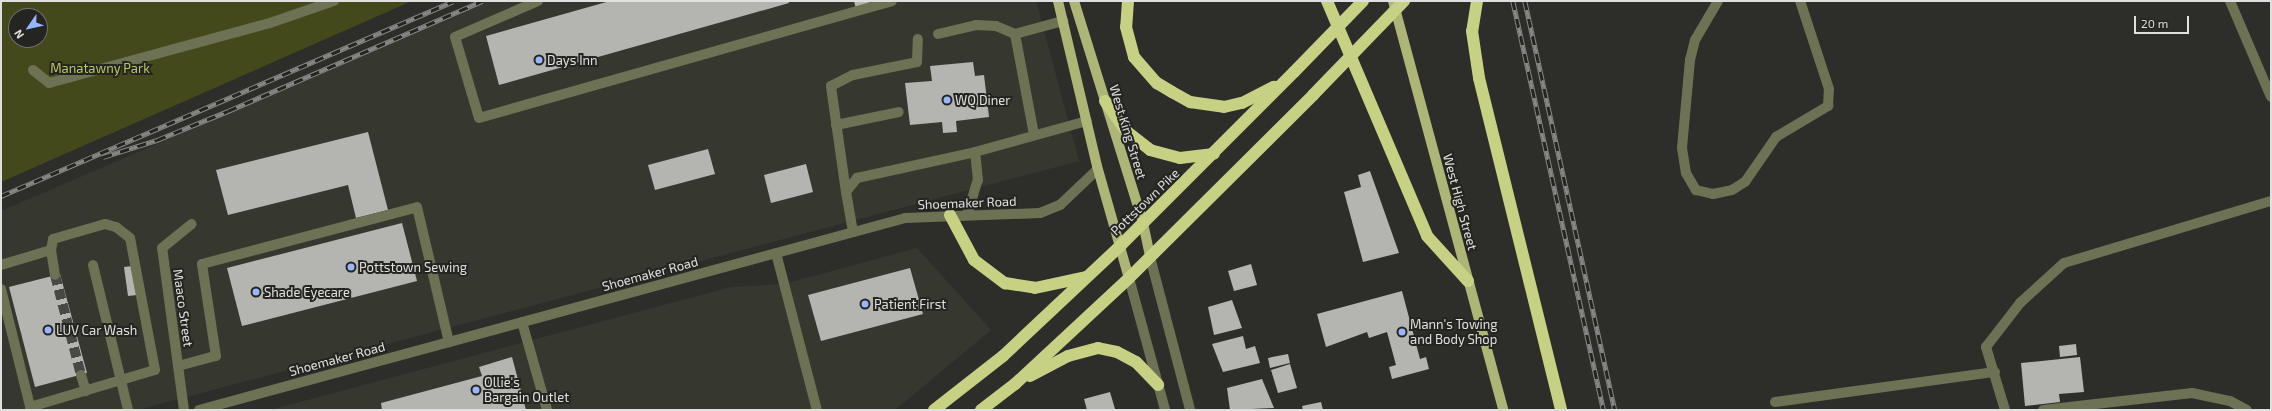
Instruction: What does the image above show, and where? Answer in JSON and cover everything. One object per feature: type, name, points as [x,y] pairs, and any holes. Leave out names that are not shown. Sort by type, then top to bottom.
[{"type":"highway","points":[[1128,1],[1126,27],[1134,57],[1157,83],[1190,102],[1209,107],[1242,103],[1290,76]]},
{"type":"highway","points":[[1327,1],[1427,236],[1468,281]]},
{"type":"highway","name":"Pottstown Pike","points":[[934,410],[1003,356],[1120,245],[1214,154],[1363,1]]},
{"type":"highway","points":[[981,410],[1014,384],[1130,278],[1313,95],[1404,1]]},
{"type":"highway","points":[[1477,1],[1472,31],[1477,72],[1561,410]]},
{"type":"highway","points":[[1105,101],[1126,131],[1150,150],[1180,158],[1214,154]]},
{"type":"highway","points":[[950,215],[974,260],[1005,283],[1035,288],[1087,276]]},
{"type":"highway","points":[[1014,384],[1068,356],[1098,348],[1117,352],[1136,362],[1158,385]]},
{"type":"main road","points":[[1058,1],[1098,169],[1130,278]]},
{"type":"main road","name":"West King Street","points":[[1074,1],[1143,223],[1150,257]]},
{"type":"main road","name":"West High Street","points":[[1393,1],[1503,410]]},
{"type":"street","points":[[33,70],[49,84],[270,23],[334,1]]},
{"type":"street","points":[[538,1],[455,37],[480,118],[892,1]]},
{"type":"street","points":[[1718,1],[1695,40],[1690,60],[1682,148],[1686,173],[1696,190],[1713,194],[1732,190],[1745,182],[1776,137],[1828,106],[1829,88],[1800,1]]},
{"type":"street","points":[[2230,1],[2271,97]]},
{"type":"street","points":[[938,34],[976,25],[996,26],[1016,34],[1063,22]]},
{"type":"street","points":[[1016,34],[1034,135]]},
{"type":"street","points":[[853,232],[836,126],[832,86],[853,75],[917,62],[918,39]]},
{"type":"street","points":[[836,126],[900,112]]},
{"type":"street","points":[[846,192],[857,178],[975,152],[1087,121]]},
{"type":"street","points":[[967,215],[978,180],[975,152]]},
{"type":"street","name":"Shoemaker Road","points":[[199,410],[905,218],[950,215],[1040,213],[1060,205],[1098,169]]},
{"type":"street","points":[[2005,410],[1995,372],[1986,346],[2020,303],[2064,263],[2271,201]]},
{"type":"street","points":[[178,366],[216,356],[202,264],[417,207],[449,342]]},
{"type":"street","points":[[1,289],[31,408],[155,370],[130,238],[116,226],[105,224],[53,239],[51,250],[55,275]]},
{"type":"street","name":"Maaco Street","points":[[184,410],[162,248],[192,224]]},
{"type":"street","points":[[1,265],[51,250]]},
{"type":"street","points":[[776,253],[817,410]]},
{"type":"street","name":"West King Street","points":[[1150,257],[1190,410]]},
{"type":"street","points":[[93,265],[128,410]]},
{"type":"street","points":[[1130,278],[1165,410]]},
{"type":"street","points":[[522,322],[547,410]]},
{"type":"street","points":[[1775,402],[1995,372]]},
{"type":"street","points":[[81,375],[86,391]]},
{"type":"street","points":[[2043,410],[2116,405],[2192,393],[2230,401],[2247,410]]},
{"type":"shaded area","points":[[479,1],[1036,1],[1079,161],[137,410],[1,410],[1,211],[290,87]]},
{"type":"shaded area","points":[[917,248],[991,330],[895,410],[270,410],[731,287],[784,284]]},
{"type":"green space","name":"Manatawny Park","points":[[1,1],[412,1],[1,182]]},
{"type":"building","name":"Days Inn","points":[[610,1],[788,1],[789,3],[499,85],[486,36]]},
{"type":"building","points":[[854,1],[869,1],[870,5],[856,9]]},
{"type":"building","name":"WQ Diner","points":[[973,62],[975,76],[984,75],[989,117],[956,121],[957,132],[943,133],[942,122],[910,125],[905,83],[932,81],[930,66]]},
{"type":"building","points":[[368,132],[388,210],[356,218],[348,185],[228,215],[216,170]]},
{"type":"building","points":[[708,149],[715,174],[655,190],[648,165]]},
{"type":"building","points":[[806,164],[813,192],[771,203],[764,175]]},
{"type":"building","points":[[1370,171],[1399,253],[1363,262],[1344,192],[1361,187],[1358,175]]},
{"type":"building","points":[[402,223],[417,281],[242,326],[227,268]]},
{"type":"building","points":[[1251,264],[1257,285],[1234,291],[1228,271]]},
{"type":"building","points":[[132,266],[137,295],[128,296],[124,267]]},
{"type":"building","name":"Patient First","points":[[910,268],[923,314],[821,341],[808,295]]},
{"type":"building","name":"LUV Car Wash","points":[[60,274],[87,373],[35,387],[9,287]]},
{"type":"building","points":[[1402,291],[1420,359],[1426,357],[1429,369],[1392,379],[1389,367],[1396,365],[1387,332],[1369,338],[1367,332],[1326,347],[1317,314]]},
{"type":"building","points":[[1232,300],[1242,328],[1214,335],[1208,307]]},
{"type":"building","points":[[1243,336],[1246,349],[1255,346],[1260,363],[1223,372],[1212,344]]},
{"type":"building","points":[[2076,344],[2077,355],[2060,357],[2059,346]]},
{"type":"building","points":[[1288,354],[1290,363],[1270,368],[1268,358]]},
{"type":"building","name":"Ollie's Bargain Outlet","points":[[512,357],[526,410],[382,410],[381,403],[482,376],[479,367]]},
{"type":"building","points":[[2080,357],[2084,392],[2059,394],[2060,402],[2025,406],[2021,363]]},
{"type":"building","points":[[1290,364],[1297,388],[1278,393],[1271,370]]},
{"type":"building","points":[[1262,379],[1274,408],[1230,410],[1227,388]]},
{"type":"building","points":[[1110,392],[1115,409],[1087,410],[1084,399]]},
{"type":"building","points":[[1321,402],[1323,410],[1303,410],[1302,406]]},
{"type":"tunnel","points":[[55,275],[81,375]]},
{"type":"railway","points":[[1,196],[453,1]]},
{"type":"railway","points":[[103,157],[157,140],[228,111],[482,1]]},
{"type":"railway","points":[[1513,1],[1604,410]]},
{"type":"railway","points":[[1525,1],[1615,410]]},
{"type":"place","name":"Days Inn","points":[[539,60]]},
{"type":"place","name":"WQ Diner","points":[[947,100]]},
{"type":"place","name":"Pottstown Sewing","points":[[351,267]]},
{"type":"place","name":"Shade Eyecare","points":[[256,292]]},
{"type":"place","name":"Patient First","points":[[865,304]]},
{"type":"place","name":"LUV Car Wash","points":[[48,330]]},
{"type":"place","name":"Mann's Towing and Body Shop","points":[[1402,332]]},
{"type":"place","name":"Ollie's Bargain Outlet","points":[[476,390]]}]
